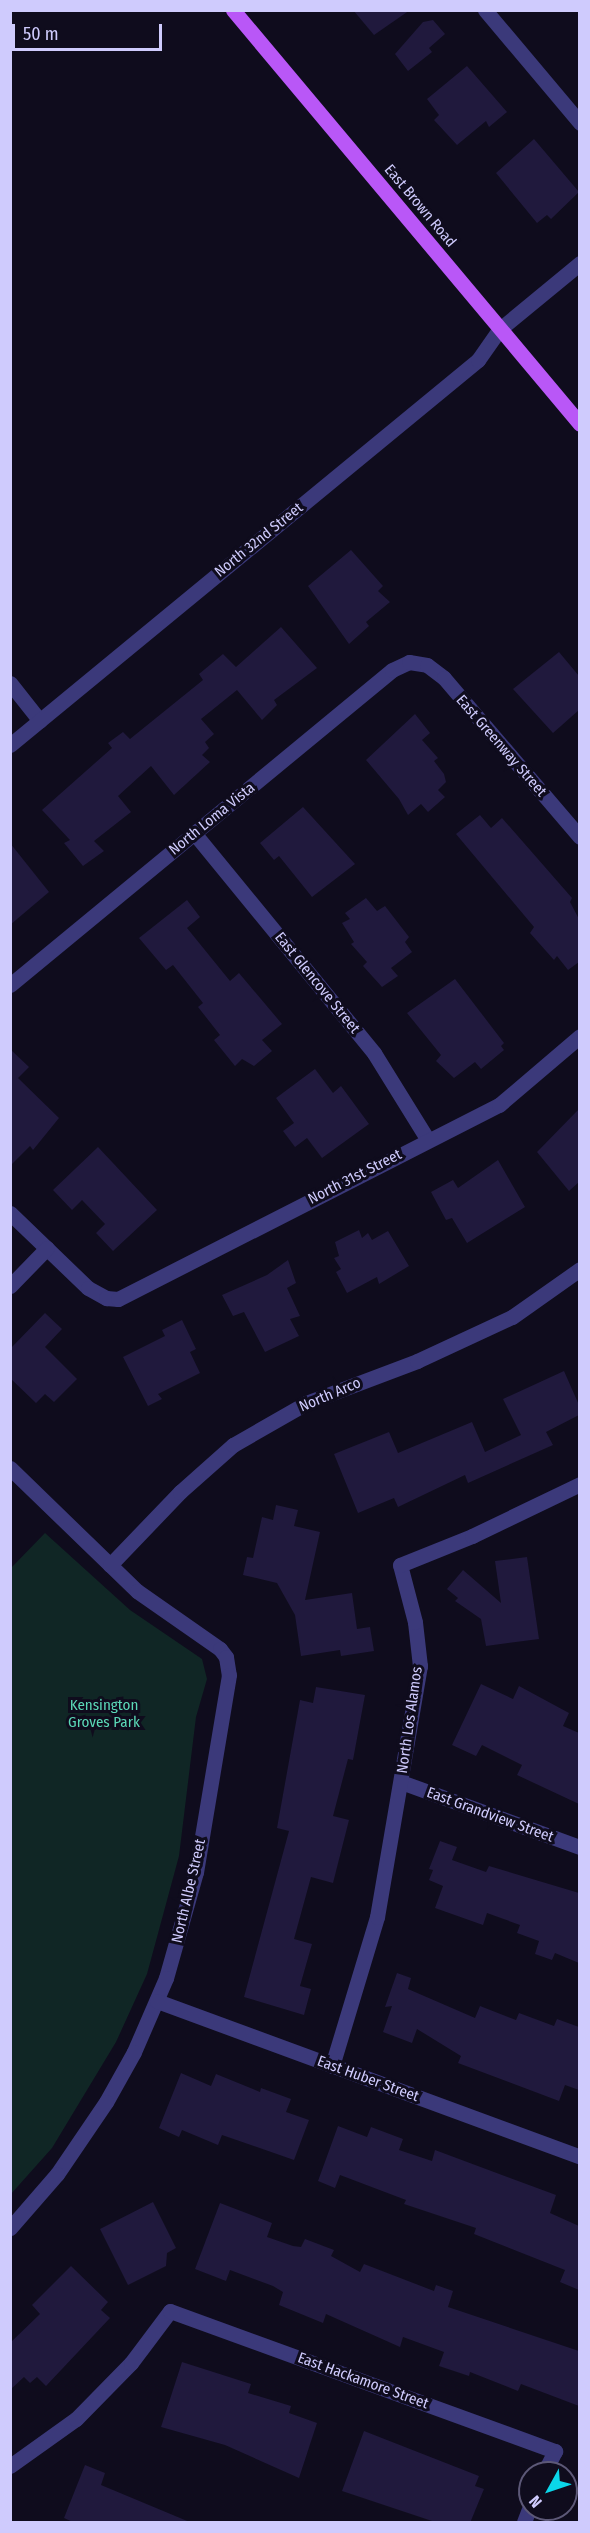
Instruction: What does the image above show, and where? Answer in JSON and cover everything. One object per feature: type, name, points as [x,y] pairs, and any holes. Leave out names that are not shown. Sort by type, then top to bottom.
[{"type":"main road","name":"East Brown Road","points":[[233,10],[579,424]]},
{"type":"street","points":[[485,10],[579,123]]},
{"type":"street","name":"North 32nd Street","points":[[10,745],[478,360],[500,329],[579,263]]},
{"type":"street","name":"North Loma Vista","points":[[10,985],[392,670],[417,662]]},
{"type":"street","name":"East Greenway Street","points":[[417,662],[444,678],[579,837]]},
{"type":"street","points":[[10,683],[39,721]]},
{"type":"street","name":"East Glencove Street","points":[[194,834],[374,1053],[428,1140]]},
{"type":"street","name":"North 31st Street","points":[[47,1248],[88,1288],[106,1298],[118,1299],[499,1105],[579,1036]]},
{"type":"street","points":[[10,1213],[47,1248],[10,1286]]},
{"type":"street","name":"North Arco","points":[[110,1565],[180,1492],[233,1445],[306,1403],[417,1360],[512,1317],[579,1269]]},
{"type":"street","points":[[10,1468],[110,1565]]},
{"type":"street","name":"North Los Alamos","points":[[332,2066],[373,1934],[420,1666],[415,1622],[400,1564],[472,1536],[579,1484]]},
{"type":"street","name":"North Albe Street","points":[[10,2228],[91,2126],[134,2052],[157,2001],[175,1953],[196,1872],[229,1666],[213,1643],[153,1604],[110,1565]]},
{"type":"street","name":"East Grandview Street","points":[[401,1782],[579,1847]]},
{"type":"street","name":"East Huber Street","points":[[157,2001],[579,2157]]},
{"type":"street","name":"East Hackamore Street","points":[[10,2466],[76,2418],[131,2363],[170,2311],[555,2451],[550,2461]]},
{"type":"green space","name":"Kensington Groves Park","points":[[45,1533],[130,1610],[202,1659],[207,1679],[196,1717],[179,1856],[147,1974],[116,2042],[52,2148],[11,2194],[11,1568]]},
{"type":"building","points":[[353,10],[410,10],[374,35]]},
{"type":"building","points":[[433,20],[445,34],[429,48],[432,52],[408,71],[395,54],[423,22]]},
{"type":"building","points":[[467,66],[507,112],[489,127],[486,121],[457,145],[434,120],[439,115],[427,99]]},
{"type":"building","points":[[534,139],[579,192],[551,219],[547,215],[537,223],[496,173]]},
{"type":"building","points":[[351,550],[383,586],[378,591],[390,602],[366,622],[369,626],[349,644],[308,586]]},
{"type":"building","points":[[281,627],[317,668],[274,700],[277,705],[262,720],[237,690],[201,719],[214,734],[205,742],[209,748],[202,755],[210,762],[174,795],[151,766],[118,796],[131,812],[94,841],[104,851],[83,866],[64,843],[70,840],[42,810],[112,748],[108,743],[123,732],[130,739],[203,680],[199,674],[223,654],[236,667]]},
{"type":"building","points":[[559,652],[579,676],[579,710],[553,733],[513,689]]},
{"type":"building","points":[[415,714],[430,733],[422,740],[438,758],[434,761],[444,774],[446,782],[438,790],[445,797],[428,812],[421,804],[408,815],[399,799],[366,760]]},
{"type":"building","points":[[303,807],[355,864],[312,897],[279,856],[274,860],[260,843]]},
{"type":"building","points":[[480,815],[491,828],[502,818],[572,898],[570,902],[579,919],[579,962],[568,970],[557,956],[554,960],[530,933],[534,927],[456,834]]},
{"type":"building","points":[[10,843],[49,892],[10,925]]},
{"type":"building","points":[[366,898],[377,911],[385,906],[409,937],[405,942],[412,952],[391,968],[398,976],[382,987],[363,966],[367,962],[351,944],[354,942],[342,923],[350,919],[345,913]]},
{"type":"building","points":[[187,900],[200,917],[187,928],[230,981],[239,973],[282,1024],[262,1040],[272,1051],[254,1066],[242,1059],[235,1066],[214,1040],[220,1035],[198,1007],[203,1003],[173,965],[166,970],[139,938]]},
{"type":"building","points":[[455,979],[504,1043],[501,1046],[504,1050],[481,1069],[475,1062],[454,1078],[436,1061],[441,1055],[407,1013]]},
{"type":"building","points":[[10,1049],[29,1067],[18,1078],[59,1118],[33,1150],[30,1146],[10,1166]]},
{"type":"building","points":[[315,1069],[333,1093],[341,1086],[369,1124],[322,1158],[307,1138],[295,1147],[283,1131],[294,1123],[276,1098]]},
{"type":"building","points":[[579,1109],[579,1182],[569,1191],[537,1152]]},
{"type":"building","points":[[98,1147],[157,1210],[113,1251],[96,1233],[105,1224],[82,1200],[72,1210],[53,1190]]},
{"type":"building","points":[[498,1160],[525,1207],[467,1243],[452,1218],[446,1220],[431,1192],[453,1180],[458,1188]]},
{"type":"building","points":[[359,1230],[362,1238],[368,1233],[372,1240],[388,1231],[409,1266],[379,1284],[377,1277],[347,1293],[336,1272],[341,1269],[334,1258],[339,1256],[335,1242]]},
{"type":"building","points":[[288,1260],[296,1283],[287,1288],[300,1316],[290,1319],[299,1336],[265,1352],[244,1312],[233,1316],[222,1295],[267,1275]]},
{"type":"building","points":[[45,1313],[62,1329],[45,1347],[77,1379],[54,1402],[45,1394],[36,1403],[10,1378],[10,1349]]},
{"type":"building","points":[[182,1320],[196,1349],[190,1352],[200,1373],[158,1394],[162,1399],[148,1406],[123,1357],[165,1336],[162,1330]]},
{"type":"building","points":[[564,1371],[579,1405],[579,1415],[546,1432],[553,1445],[468,1483],[465,1475],[398,1507],[394,1498],[358,1513],[334,1454],[389,1432],[398,1453],[472,1422],[485,1452],[521,1435],[503,1399]]},
{"type":"building","points":[[276,1505],[298,1510],[294,1526],[320,1532],[305,1600],[352,1593],[357,1629],[370,1627],[374,1651],[341,1656],[340,1650],[301,1656],[295,1615],[277,1583],[243,1575],[247,1557],[253,1558],[262,1517],[273,1520]]},
{"type":"building","points":[[527,1557],[539,1639],[486,1646],[481,1619],[455,1601],[458,1598],[447,1589],[463,1570],[501,1603],[495,1561]]},
{"type":"building","points":[[481,1684],[513,1699],[519,1686],[569,1713],[563,1726],[579,1733],[579,1804],[517,1775],[522,1765],[482,1745],[476,1756],[452,1745]]},
{"type":"building","points":[[316,1687],[365,1695],[353,1760],[348,1759],[333,1816],[349,1820],[333,1883],[311,1877],[294,1939],[312,1944],[300,1986],[311,1989],[304,2015],[244,1997],[289,1831],[277,1828],[300,1700],[313,1703]]},
{"type":"building","points":[[440,1841],[457,1847],[452,1860],[486,1872],[489,1866],[579,1893],[579,1963],[555,1953],[552,1960],[535,1954],[539,1941],[517,1933],[520,1925],[487,1913],[483,1925],[435,1908],[443,1886],[429,1880],[433,1870],[429,1869]]},
{"type":"building","points":[[397,1973],[411,1978],[408,1989],[475,2018],[480,2006],[516,2020],[519,2013],[554,2026],[557,2019],[579,2027],[579,2090],[565,2085],[559,2101],[458,2063],[461,2056],[417,2029],[412,2043],[383,2032],[392,2006],[385,2007]]},
{"type":"building","points":[[181,2073],[211,2086],[216,2074],[260,2092],[261,2088],[291,2099],[286,2112],[309,2120],[294,2160],[222,2135],[218,2145],[182,2130],[179,2137],[159,2128]]},
{"type":"building","points":[[338,2126],[367,2137],[371,2127],[403,2139],[399,2150],[432,2161],[435,2150],[556,2195],[550,2213],[579,2226],[579,2290],[560,2282],[565,2270],[474,2234],[476,2228],[404,2204],[406,2200],[340,2175],[335,2188],[318,2181]]},
{"type":"building","points":[[153,2202],[176,2248],[167,2253],[166,2266],[128,2285],[100,2229]]},
{"type":"building","points":[[220,2203],[272,2223],[267,2237],[301,2247],[305,2239],[334,2250],[331,2256],[360,2272],[364,2264],[434,2291],[436,2285],[453,2291],[448,2307],[579,2351],[579,2406],[521,2384],[518,2391],[470,2372],[469,2376],[439,2366],[444,2352],[403,2337],[400,2347],[326,2314],[323,2323],[279,2305],[283,2292],[273,2286],[230,2270],[226,2281],[195,2269]]},
{"type":"building","points":[[71,2266],[108,2302],[101,2310],[110,2318],[46,2386],[37,2377],[30,2383],[24,2377],[10,2390],[10,2343],[40,2314],[32,2305]]},
{"type":"building","points":[[182,2362],[251,2384],[248,2393],[291,2406],[289,2413],[317,2423],[299,2478],[225,2445],[161,2427]]},
{"type":"building","points":[[364,2431],[479,2476],[475,2486],[484,2489],[470,2523],[438,2523],[342,2491]]},
{"type":"building","points":[[85,2465],[105,2473],[101,2485],[192,2523],[75,2523],[64,2518]]}]
